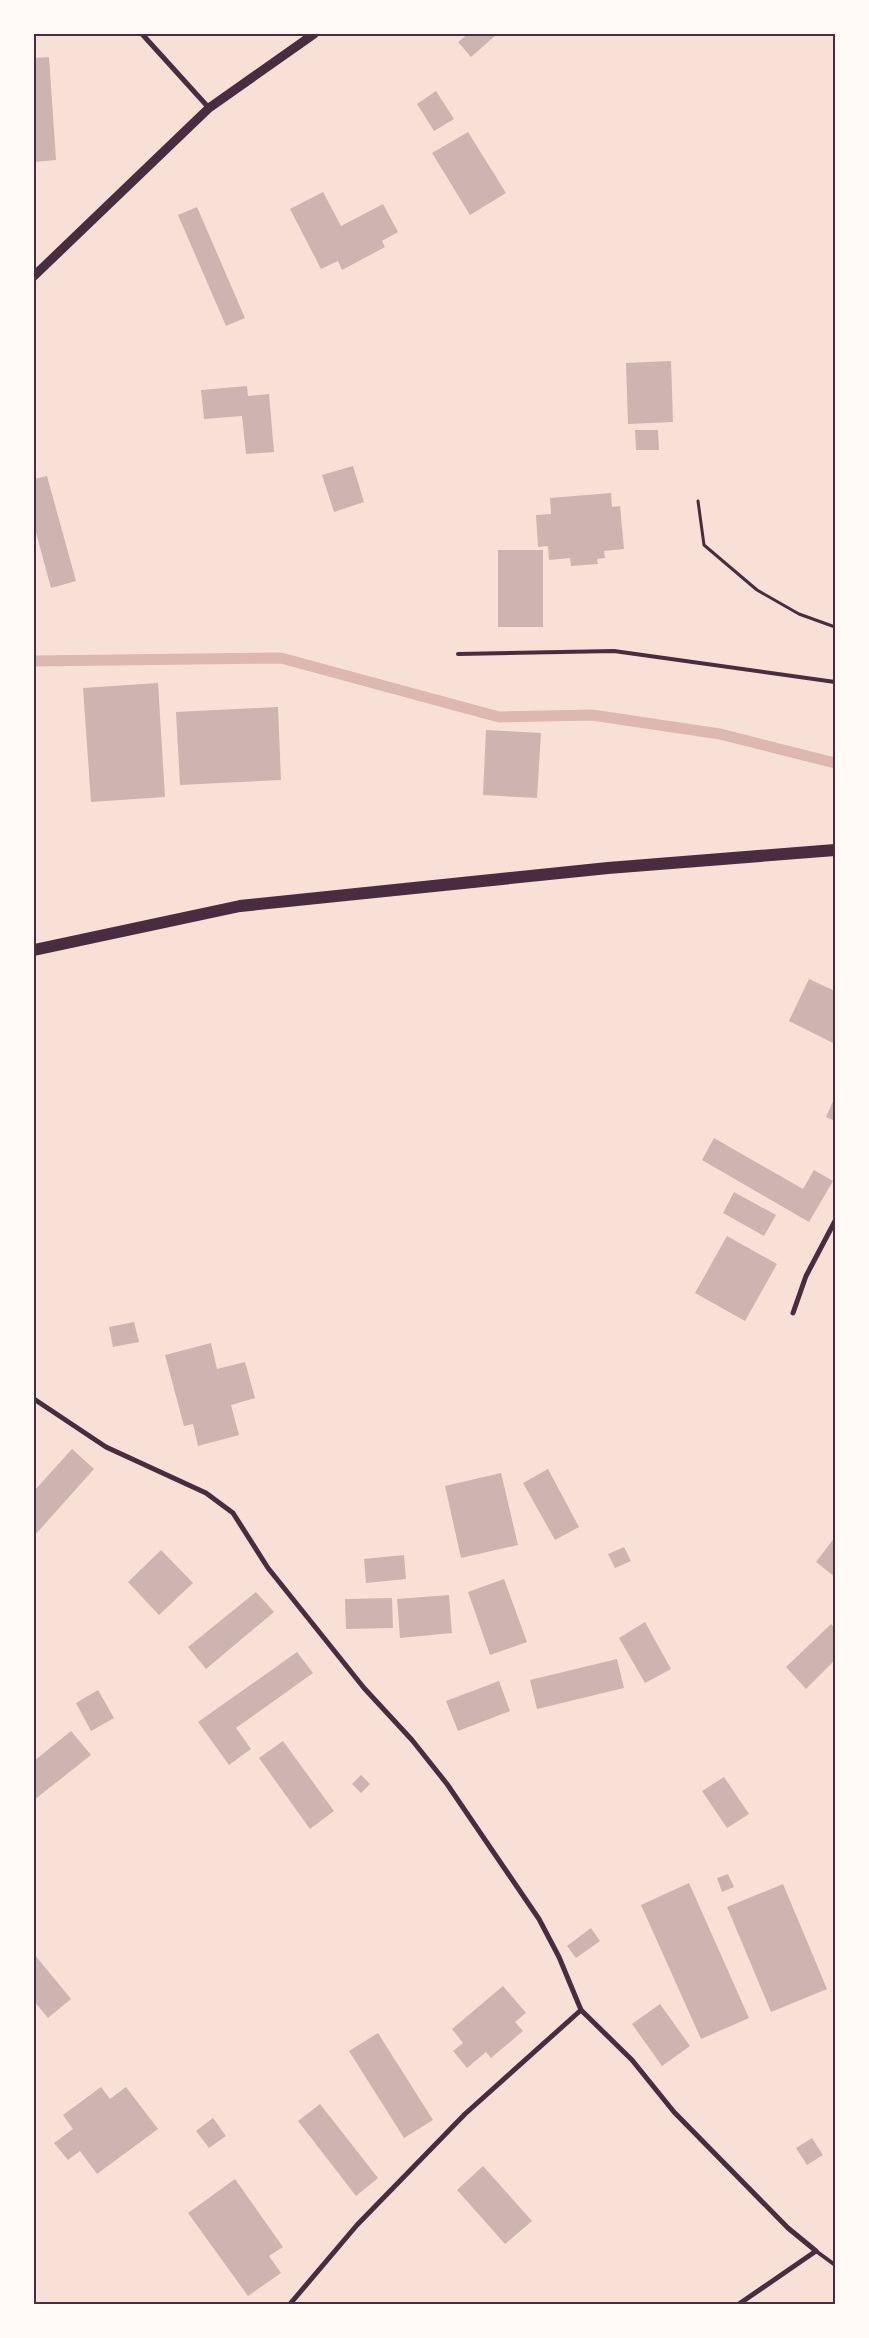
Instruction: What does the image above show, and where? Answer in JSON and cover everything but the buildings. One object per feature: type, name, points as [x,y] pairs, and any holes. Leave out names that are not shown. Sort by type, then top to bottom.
[{"type":"main road","points":[[34,950],[240,906],[608,868],[835,850]]},
{"type":"street","points":[[142,34],[209,108]]},
{"type":"street","points":[[34,276],[209,108],[314,34]]},
{"type":"street","points":[[792,1313],[806,1276],[835,1221]]},
{"type":"street","points":[[34,1399],[106,1447],[206,1493],[233,1513],[268,1568],[364,1688],[412,1740],[447,1784],[539,1919],[559,1957],[582,2010],[632,2060],[674,2112],[788,2228],[816,2251],[739,2304]]},
{"type":"street","points":[[290,2304],[357,2225],[465,2114],[582,2010]]},
{"type":"lane","points":[[458,654],[614,651],[835,682]]},
{"type":"lane","points":[[816,2251],[835,2265]]},
{"type":"path","points":[[698,501],[704,545],[757,590],[799,614],[835,627]]},
{"type":"waterway","points":[[34,661],[281,658],[499,717],[592,715],[720,734],[835,763]]}]
